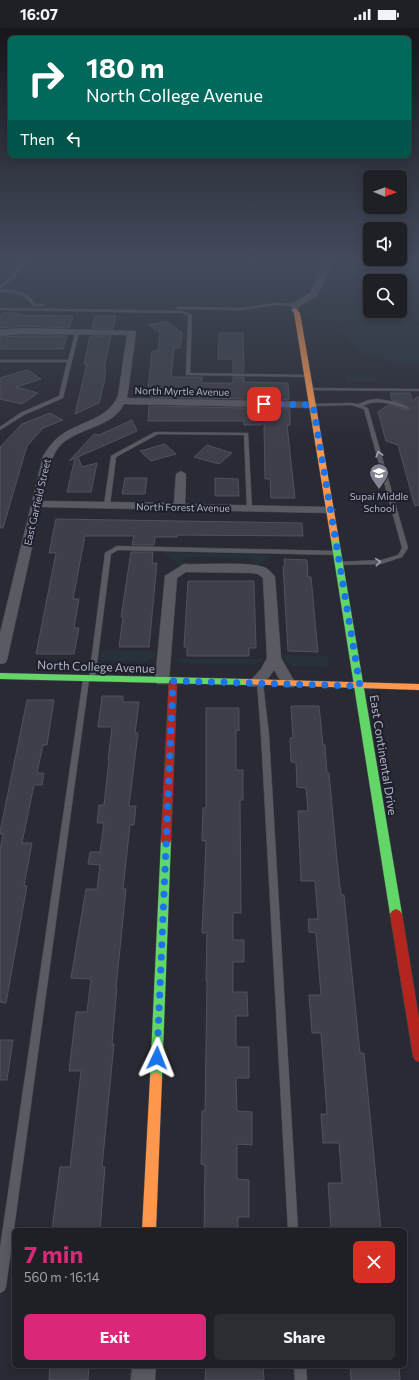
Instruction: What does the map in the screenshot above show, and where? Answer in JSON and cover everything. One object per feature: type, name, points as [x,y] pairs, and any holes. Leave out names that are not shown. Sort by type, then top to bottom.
[{"type":"street","name":"East Continental Drive","points":[[299,322],[360,686],[419,1056]]},
{"type":"street","points":[[0,333],[77,332],[132,334],[122,401]]},
{"type":"street","name":"North Myrtle Avenue","points":[[122,401],[313,405]]},
{"type":"street","name":"East Garfield Street","points":[[0,660],[48,456],[53,447],[67,434],[108,415],[122,401]]},
{"type":"street","points":[[179,507],[180,474]]},
{"type":"street","name":"North Forest Avenue","points":[[37,504],[330,510]]},
{"type":"street","points":[[149,1228],[171,576],[179,570],[190,568],[243,568],[262,571],[269,577],[274,658],[289,684]]},
{"type":"street","points":[[258,683],[274,658]]},
{"type":"street","name":"North College Avenue","points":[[0,676],[419,687]]},
{"type":"street","points":[[143,1380],[144,1368]]},
{"type":"lane","points":[[190,322],[188,374],[308,376]]},
{"type":"lane","points":[[0,429],[22,414],[61,397],[77,332]]},
{"type":"lane","points":[[0,361],[70,361]]},
{"type":"lane","points":[[310,389],[419,390]]},
{"type":"lane","points":[[359,406],[367,400],[381,400],[406,408]]},
{"type":"lane","points":[[313,405],[351,404],[366,408],[368,410],[405,548],[400,556],[388,561],[339,563]]},
{"type":"lane","points":[[107,505],[114,456],[157,432],[246,434],[250,508]]},
{"type":"lane","points":[[0,1287],[108,553],[117,548],[337,553]]},
{"type":"lane","points":[[258,683],[265,735],[293,1228]]},
{"type":"lane","points":[[300,1368],[301,1380]]},
{"type":"shaded area","points":[[349,324],[419,326],[419,365],[386,361],[363,352],[347,339],[342,329]]},
{"type":"shaded area","points":[[345,376],[374,376],[376,382],[347,382]]},
{"type":"shaded area","points":[[163,552],[273,555],[258,565],[253,564],[253,558],[183,557],[183,564],[178,565]]},
{"type":"shaded area","points":[[102,650],[156,651],[156,656],[145,662],[101,661]]},
{"type":"shaded area","points":[[282,655],[328,656],[329,667],[292,666],[282,659]]},
{"type":"shaded area","points":[[174,658],[265,659],[255,665],[182,663]]},
{"type":"building","points":[[0,322],[71,322],[69,328],[22,326],[0,328]]},
{"type":"building","points":[[93,322],[115,322],[113,329],[92,328]]},
{"type":"building","points":[[167,322],[182,333],[180,348],[174,348],[171,377],[202,377],[202,383],[233,383],[233,377],[244,377],[244,382],[288,383],[289,400],[150,397],[151,390],[148,390],[152,351],[158,351],[160,333],[149,325]]},
{"type":"building","points":[[219,333],[243,333],[244,372],[233,372],[233,359],[218,359]]},
{"type":"building","points":[[67,336],[63,349],[0,349],[0,337]]},
{"type":"building","points":[[90,336],[111,336],[104,368],[106,368],[104,383],[99,403],[75,414],[87,364],[84,364]]},
{"type":"building","points":[[27,370],[41,379],[16,387],[38,393],[22,404],[0,399],[0,378]]},
{"type":"building","points":[[390,393],[410,393],[412,401],[419,396],[419,505],[415,506],[398,445],[386,441],[378,412],[388,405],[407,410],[410,409],[398,401],[392,400]]},
{"type":"building","points":[[149,406],[290,409],[290,425],[287,425],[295,498],[271,498],[270,479],[265,479],[264,423],[261,425],[244,425],[244,421],[148,421]]},
{"type":"building","points":[[50,413],[63,420],[43,428],[27,446],[3,528],[0,528],[0,447],[22,424]]},
{"type":"building","points":[[132,420],[137,431],[78,457],[82,467],[97,463],[91,492],[67,492],[75,458],[69,461],[94,434],[99,435]]},
{"type":"building","points":[[165,444],[176,454],[151,461],[140,451]]},
{"type":"building","points":[[207,445],[232,453],[219,464],[194,457]]},
{"type":"building","points":[[125,478],[147,478],[145,494],[122,494]]},
{"type":"building","points":[[215,478],[238,479],[239,496],[215,496]]},
{"type":"building","points":[[56,519],[302,523],[303,536],[178,535],[177,537],[155,537],[154,545],[132,545],[134,536],[85,536],[73,599],[79,599],[74,628],[79,628],[74,654],[36,654],[56,553],[49,553]]},
{"type":"building","points":[[131,552],[153,552],[152,563],[157,563],[149,647],[119,647],[123,617],[121,617]]},
{"type":"building","points":[[284,559],[307,560],[308,577],[311,577],[318,652],[288,651],[283,566],[285,566]]},
{"type":"building","points":[[188,581],[254,581],[256,648],[249,648],[249,656],[187,656],[187,647],[184,647]]},
{"type":"building","points":[[102,696],[123,696],[123,702],[139,702],[135,733],[138,733],[129,806],[136,806],[134,825],[130,825],[123,889],[126,889],[116,988],[112,1044],[114,1044],[102,1167],[105,1167],[100,1228],[52,1228],[60,1167],[70,1167],[81,1071],[69,1071],[76,1012],[87,1012],[91,979],[71,978],[86,889],[97,889],[100,865],[88,864],[90,852],[100,852],[104,823],[97,823],[99,805],[104,805],[112,727],[98,727]]},
{"type":"building","points":[[27,700],[54,700],[47,745],[43,745],[37,773],[44,773],[42,785],[34,785],[22,843],[32,843],[24,886],[27,886],[6,1003],[0,1002],[0,850],[3,834],[0,834],[0,832]]},
{"type":"building","points":[[291,706],[319,706],[323,745],[325,745],[327,773],[329,773],[341,895],[344,895],[360,1053],[364,1053],[381,1228],[331,1228],[328,1183],[342,1183],[339,1143],[323,1143],[321,1114],[327,1114],[321,1033],[312,1033],[309,995],[321,995],[316,933],[309,932],[308,919],[318,919],[315,881],[301,881],[298,811],[308,811],[306,788],[297,787],[296,763],[291,762],[290,738],[293,738]]},
{"type":"building","points":[[206,708],[239,708],[239,731],[236,730],[236,770],[243,770],[243,800],[240,800],[241,913],[233,913],[233,940],[244,940],[244,962],[233,962],[233,992],[247,992],[248,1016],[236,1016],[236,1047],[249,1047],[249,1078],[236,1078],[237,1111],[252,1112],[252,1145],[237,1144],[237,1179],[249,1180],[249,1217],[238,1217],[238,1228],[204,1228],[205,1165],[201,1164],[202,1111],[205,1111],[207,933],[202,933],[206,841],[202,841],[203,808],[206,808]]},
{"type":"building","points":[[0,1040],[13,1040],[7,1080],[0,1080]]},
{"type":"building","points":[[50,1368],[89,1368],[88,1380],[49,1380]]},
{"type":"building","points":[[206,1368],[263,1368],[264,1380],[205,1380]]},
{"type":"building","points":[[350,1368],[399,1368],[400,1380],[351,1380]]},
{"type":"traffic: fast","points":[[335,540],[396,914]]},
{"type":"traffic: fast","points":[[0,676],[246,682]]},
{"type":"traffic: fast","points":[[156,1078],[166,840]]},
{"type":"traffic: slow","points":[[299,322],[335,540]]},
{"type":"traffic: slow","points":[[246,682],[419,687]]},
{"type":"traffic: slow","points":[[149,1228],[156,1078]]},
{"type":"traffic: jam","points":[[166,840],[173,681]]},
{"type":"traffic: jam","points":[[396,914],[419,1056]]},
{"type":"place","name":"Supai Middle School","points":[[379,490]]},
{"type":"route","points":[[157,1058],[173,681],[360,686],[313,405],[264,404]]}]
